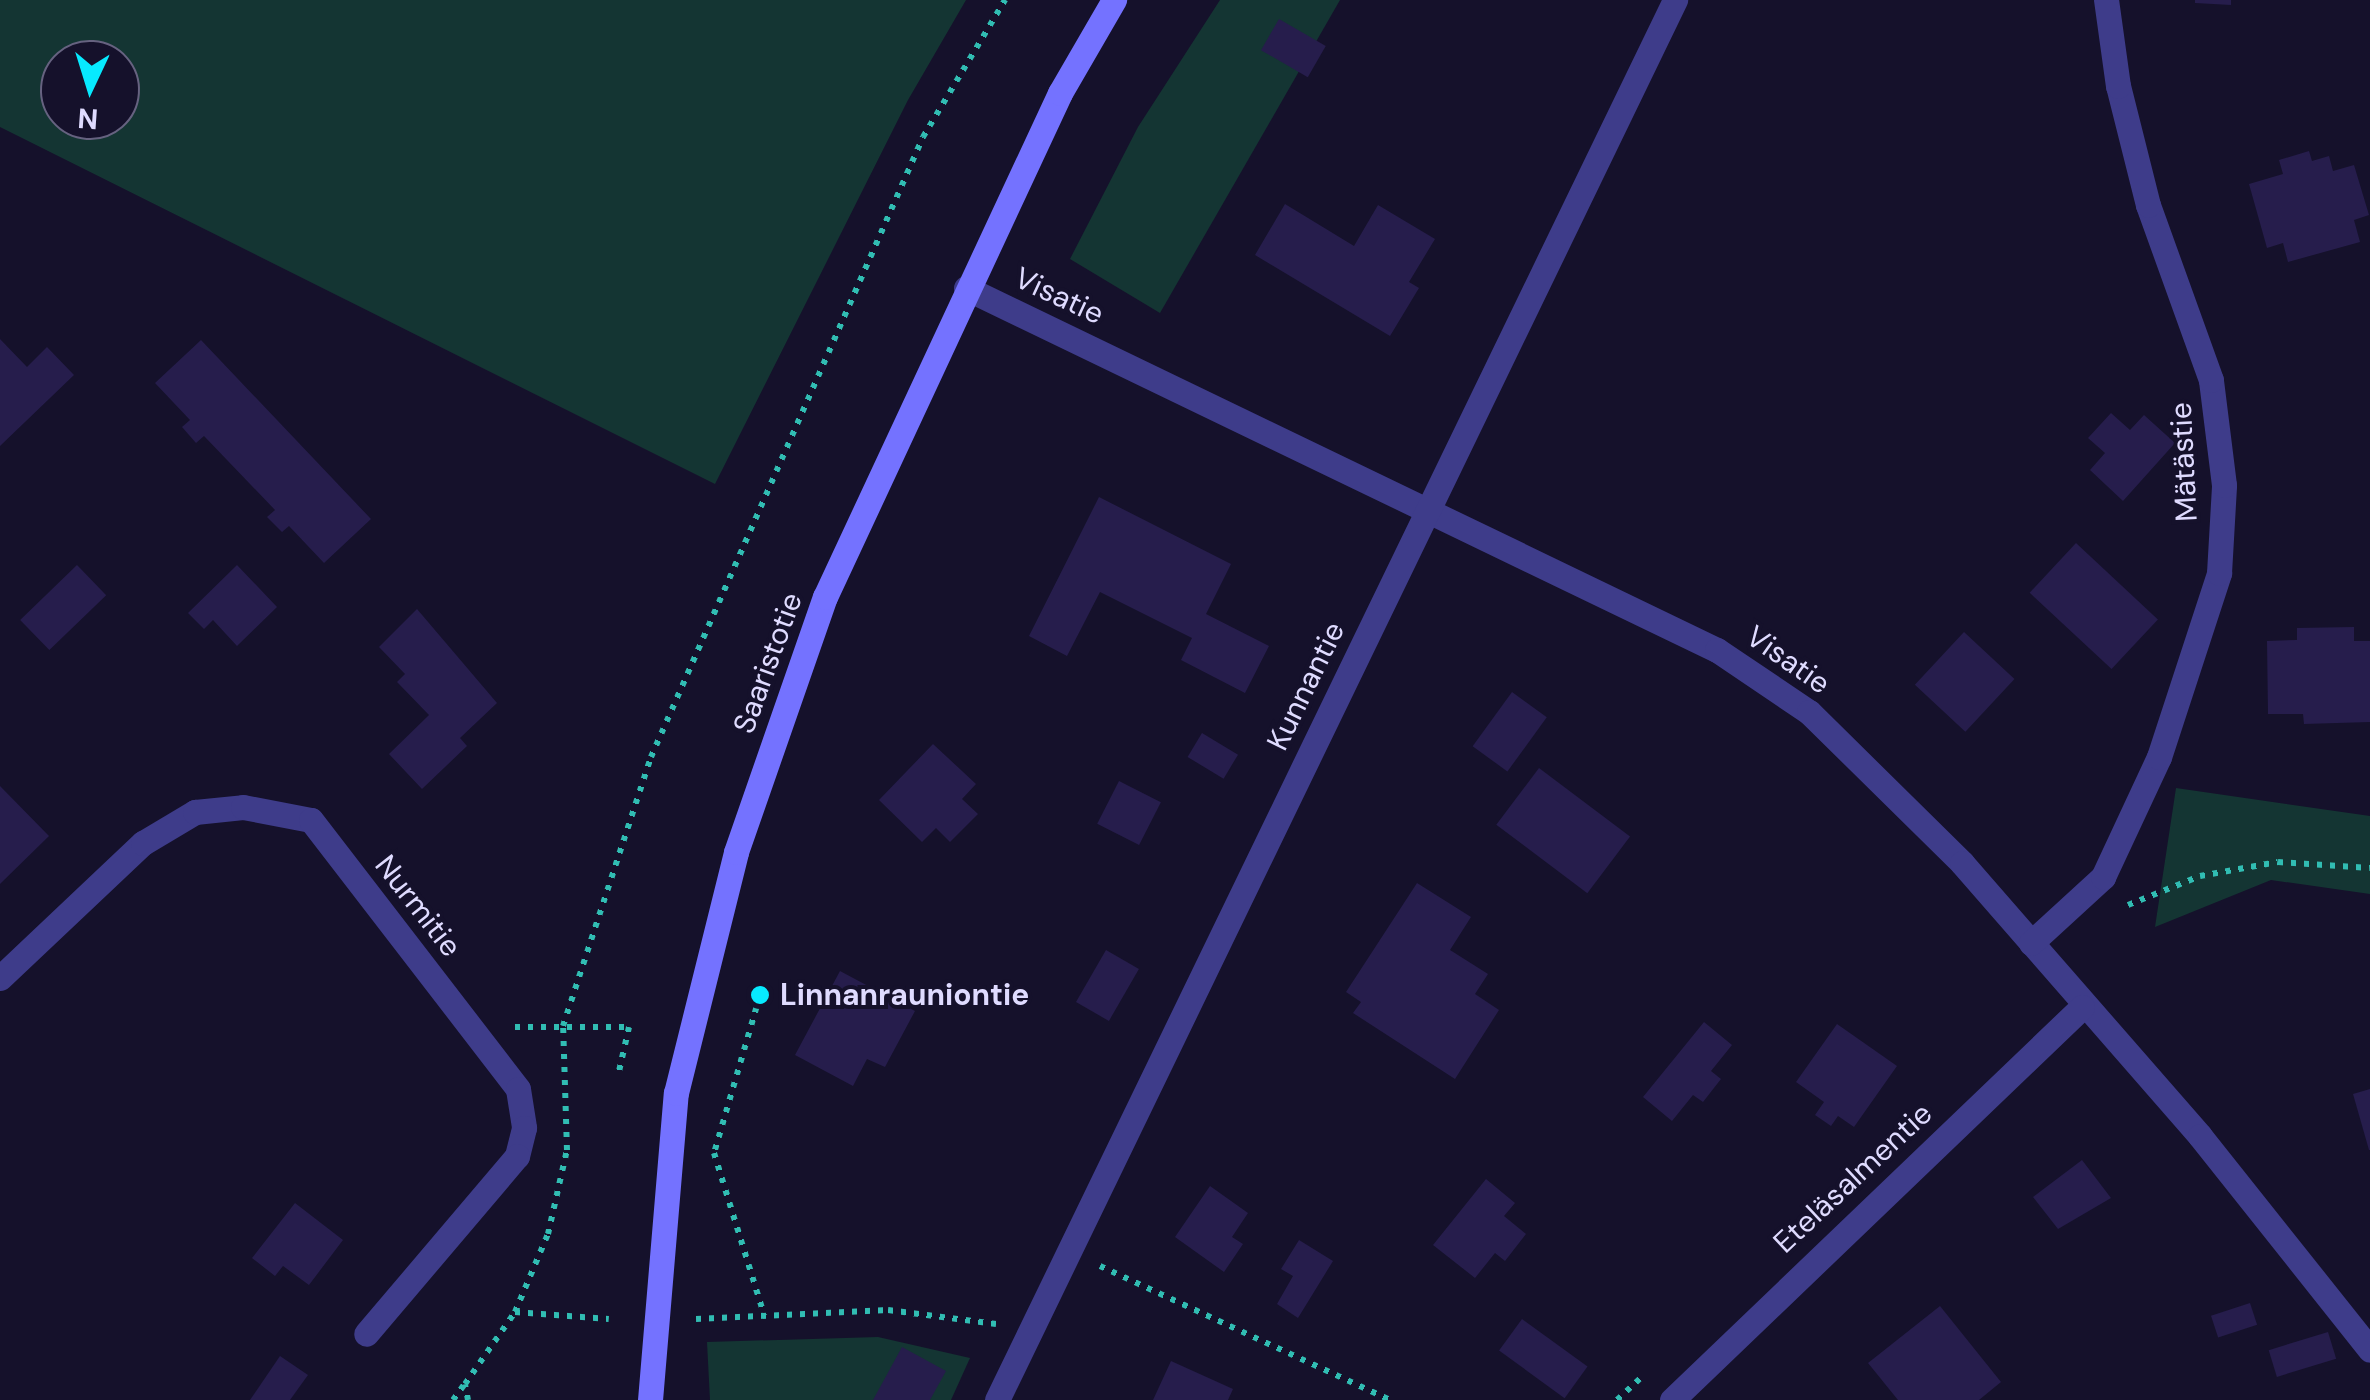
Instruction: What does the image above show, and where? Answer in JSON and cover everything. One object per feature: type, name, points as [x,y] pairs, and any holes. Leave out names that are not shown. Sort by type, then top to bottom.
[{"type":"main road","name":"Saaristotie","points":[[650,1400],[676,1093],[736,852],[825,597],[1060,93],[1114,0]]},
{"type":"street","name":"Kunnantie","points":[[998,1400],[1674,0]]},
{"type":"street","name":"Mätästie","points":[[2031,944],[2103,877],[2159,756],[2219,574],[2224,486],[2211,380],[2148,204],[2118,86],[2106,0]]},
{"type":"street","name":"Visatie","points":[[966,288],[1427,506],[1717,650],[1809,712],[1895,791],[2200,1136],[2370,1350]]},
{"type":"street","name":"Nurmitie","points":[[0,978],[143,843],[195,812],[276,810],[312,820],[518,1089],[524,1128],[517,1156],[366,1334]]},
{"type":"street","name":"Eteläsalmentie","points":[[1672,1400],[2082,1007]]},
{"type":"path","points":[[452,1400],[515,1312],[548,1234],[567,1150],[563,1026],[651,757],[923,137],[1004,0]]},
{"type":"path","points":[[2114,912],[2200,876],[2278,862],[2370,868]]},
{"type":"path","points":[[760,995],[714,1153],[764,1316]]},
{"type":"path","points":[[471,1028],[629,1027],[618,1076]]},
{"type":"path","points":[[1071,1252],[1390,1400]]},
{"type":"path","points":[[696,1319],[888,1310],[1032,1329]]},
{"type":"path","points":[[515,1312],[609,1319]]},
{"type":"path","points":[[465,1384],[468,1400]]},
{"type":"green space","points":[[0,0],[966,0],[908,100],[715,484],[0,127]]},
{"type":"green space","points":[[1220,0],[1340,0],[1160,313],[1070,259],[1138,127]]},
{"type":"green space","points":[[2176,788],[2370,816],[2370,894],[2271,880],[2155,927]]},
{"type":"green space","points":[[878,1337],[970,1358],[951,1400],[710,1400],[707,1342]]},
{"type":"building","points":[[2231,0],[2231,5],[2195,3]]},
{"type":"building","points":[[1279,19],[1326,46],[1308,77],[1261,50]]},
{"type":"building","points":[[2309,151],[2312,161],[2329,156],[2333,171],[2354,165],[2369,215],[2354,220],[2360,242],[2288,262],[2283,243],[2267,248],[2249,184],[2283,174],[2279,160]]},
{"type":"building","points":[[1285,204],[1354,246],[1378,205],[1435,239],[1409,282],[1419,288],[1390,336],[1255,255]]},
{"type":"building","points":[[0,339],[27,367],[47,347],[74,375],[0,446]]},
{"type":"building","points":[[201,340],[371,519],[324,563],[289,526],[282,532],[267,517],[275,510],[204,436],[196,443],[182,427],[190,420],[155,383]]},
{"type":"building","points":[[2111,413],[2130,430],[2144,415],[2175,443],[2123,501],[2090,470],[2105,453],[2088,438]]},
{"type":"building","points":[[1099,497],[1231,564],[1206,614],[1269,646],[1245,693],[1181,660],[1192,638],[1100,592],[1067,656],[1029,636]]},
{"type":"building","points":[[2076,543],[2158,619],[2112,669],[2030,593]]},
{"type":"building","points":[[77,565],[106,595],[49,650],[20,620]]},
{"type":"building","points":[[237,565],[277,607],[237,646],[213,620],[204,629],[188,613]]},
{"type":"building","points":[[417,609],[497,703],[460,738],[467,746],[422,789],[389,754],[429,715],[397,682],[405,674],[379,647]]},
{"type":"building","points":[[2354,627],[2354,641],[2370,641],[2370,722],[2304,724],[2303,714],[2268,714],[2267,641],[2297,640],[2297,628]]},
{"type":"building","points":[[1964,632],[2014,679],[1965,732],[1915,685]]},
{"type":"building","points":[[1512,692],[1547,717],[1507,771],[1473,746]]},
{"type":"building","points":[[1202,733],[1238,755],[1224,779],[1188,757]]},
{"type":"building","points":[[933,744],[976,784],[962,799],[978,814],[950,842],[936,828],[922,842],[879,800]]},
{"type":"building","points":[[1539,768],[1630,837],[1587,893],[1496,825]]},
{"type":"building","points":[[1119,781],[1161,802],[1139,845],[1097,824]]},
{"type":"building","points":[[0,786],[49,836],[0,884]]},
{"type":"building","points":[[1417,883],[1471,917],[1450,950],[1488,974],[1475,994],[1499,1010],[1455,1079],[1353,1013],[1361,1002],[1346,992]]},
{"type":"building","points":[[1106,950],[1139,969],[1109,1021],[1076,1002]]},
{"type":"building","points":[[840,971],[915,1011],[885,1067],[867,1059],[853,1086],[795,1055]]},
{"type":"building","points":[[1704,1022],[1732,1045],[1711,1071],[1721,1079],[1703,1102],[1693,1095],[1672,1121],[1643,1097]]},
{"type":"building","points":[[1837,1024],[1897,1066],[1854,1127],[1838,1116],[1831,1126],[1815,1115],[1824,1102],[1796,1082]]},
{"type":"building","points":[[2370,1089],[2370,1150],[2369,1150],[2353,1094]]},
{"type":"building","points":[[2082,1160],[2111,1198],[2058,1229],[2033,1197]]},
{"type":"building","points":[[1486,1179],[1515,1203],[1504,1216],[1526,1234],[1505,1261],[1495,1253],[1475,1278],[1433,1245]]},
{"type":"building","points":[[1210,1186],[1248,1213],[1232,1237],[1243,1244],[1224,1272],[1175,1237]]},
{"type":"building","points":[[295,1203],[343,1240],[309,1285],[283,1266],[275,1276],[252,1258]]},
{"type":"building","points":[[1299,1240],[1333,1261],[1298,1318],[1277,1304],[1293,1276],[1281,1269]]},
{"type":"building","points":[[2250,1303],[2257,1325],[2218,1338],[2211,1316]]},
{"type":"building","points":[[1940,1306],[2001,1382],[1979,1400],[1898,1400],[1868,1363]]},
{"type":"building","points":[[1522,1319],[1588,1367],[1565,1398],[1499,1351]]},
{"type":"building","points":[[2328,1332],[2336,1359],[2277,1377],[2269,1350]]},
{"type":"building","points":[[902,1347],[946,1371],[930,1400],[873,1400]]},
{"type":"building","points":[[280,1356],[308,1375],[290,1400],[250,1400]]},
{"type":"building","points":[[1171,1361],[1233,1389],[1228,1400],[1153,1400]]},
{"type":"place","name":"Linnanrauniontie","points":[[760,995]]}]
